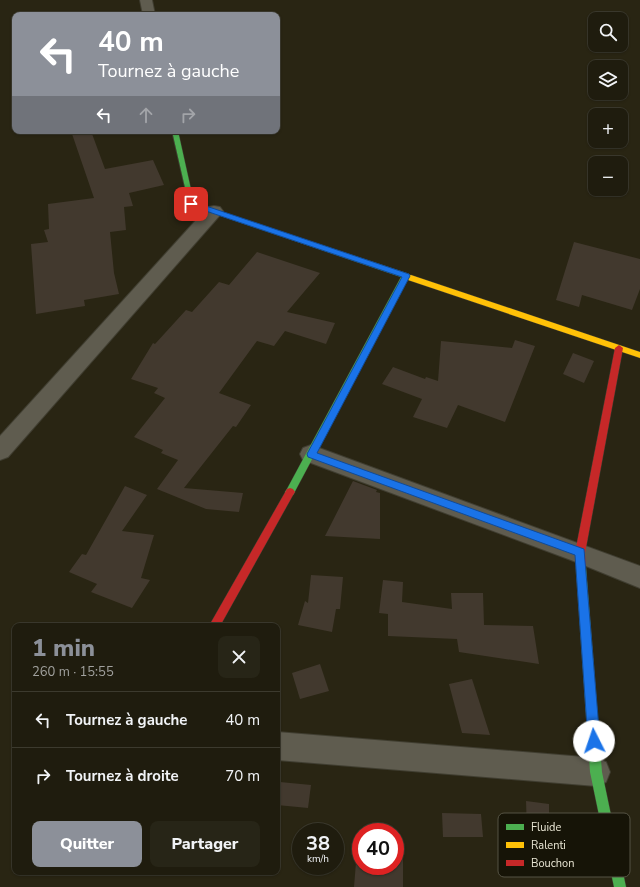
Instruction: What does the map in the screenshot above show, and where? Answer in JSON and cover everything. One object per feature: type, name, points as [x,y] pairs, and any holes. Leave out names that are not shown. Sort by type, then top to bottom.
[{"type":"street","points":[[146,0],[148,12]]},
{"type":"street","points":[[176,134],[191,204],[640,355]]},
{"type":"street","points":[[0,451],[214,211]]},
{"type":"street","points":[[216,623],[311,454],[406,276]]},
{"type":"street","points":[[605,813],[596,772],[580,552],[619,348]]},
{"type":"street","points":[[311,454],[580,552],[640,577]]},
{"type":"street","points":[[280,746],[596,772]]},
{"type":"street","points":[[618,877],[620,887]]},
{"type":"building","points":[[72,134],[92,134],[105,169],[153,160],[164,185],[129,193],[133,206],[124,207],[126,230],[110,232],[114,273],[119,294],[84,300],[85,306],[36,314],[31,244],[48,242],[44,230],[49,229],[48,204],[94,198]]},
{"type":"building","points":[[574,242],[640,259],[640,289],[632,310],[582,295],[579,307],[556,300]]},
{"type":"building","points":[[257,252],[320,273],[287,312],[335,323],[326,344],[285,331],[274,346],[257,341],[219,393],[251,405],[236,427],[233,426],[184,488],[243,493],[239,512],[206,509],[157,489],[178,460],[161,453],[163,450],[134,437],[165,398],[154,393],[158,388],[131,379],[153,343],[155,344],[186,310],[192,312],[219,282],[229,285]]},
{"type":"building","points":[[515,340],[535,346],[505,422],[458,405],[447,428],[413,417],[422,399],[382,384],[393,367],[425,379],[426,377],[438,381],[441,341],[512,348]]},
{"type":"building","points":[[573,353],[594,361],[584,383],[563,374]]},
{"type":"building","points":[[353,481],[377,490],[376,492],[380,493],[380,539],[325,536]]},
{"type":"building","points":[[125,486],[147,495],[122,531],[154,535],[141,578],[150,580],[132,608],[91,592],[97,584],[69,572],[82,554],[86,555]]},
{"type":"building","points":[[311,575],[343,577],[340,609],[336,609],[332,632],[298,625],[305,601],[308,603]]},
{"type":"building","points":[[383,580],[403,582],[402,602],[452,609],[451,593],[483,593],[484,625],[533,626],[539,664],[459,652],[457,639],[388,636],[388,614],[379,613]]},
{"type":"building","points":[[320,664],[329,691],[300,699],[292,673]]},
{"type":"building","points":[[472,679],[490,735],[462,733],[449,684]]},
{"type":"building","points":[[280,782],[311,785],[308,808],[280,805]]},
{"type":"building","points":[[526,801],[549,804],[549,813],[526,813]]},
{"type":"building","points":[[442,813],[481,814],[483,837],[443,837]]},
{"type":"building","points":[[355,875],[403,875],[403,887],[354,887]]},
{"type":"traffic: fast","points":[[176,134],[191,204],[408,277]]},
{"type":"traffic: fast","points":[[290,492],[406,276]]},
{"type":"traffic: fast","points":[[581,568],[596,772],[605,813]]},
{"type":"traffic: fast","points":[[618,877],[620,887]]},
{"type":"traffic: slow","points":[[408,277],[640,355]]},
{"type":"traffic: jam","points":[[581,568],[580,553],[619,348]]},
{"type":"traffic: jam","points":[[216,623],[290,492]]},
{"type":"route","points":[[191,204],[406,276],[311,454],[580,552],[594,741]]}]
